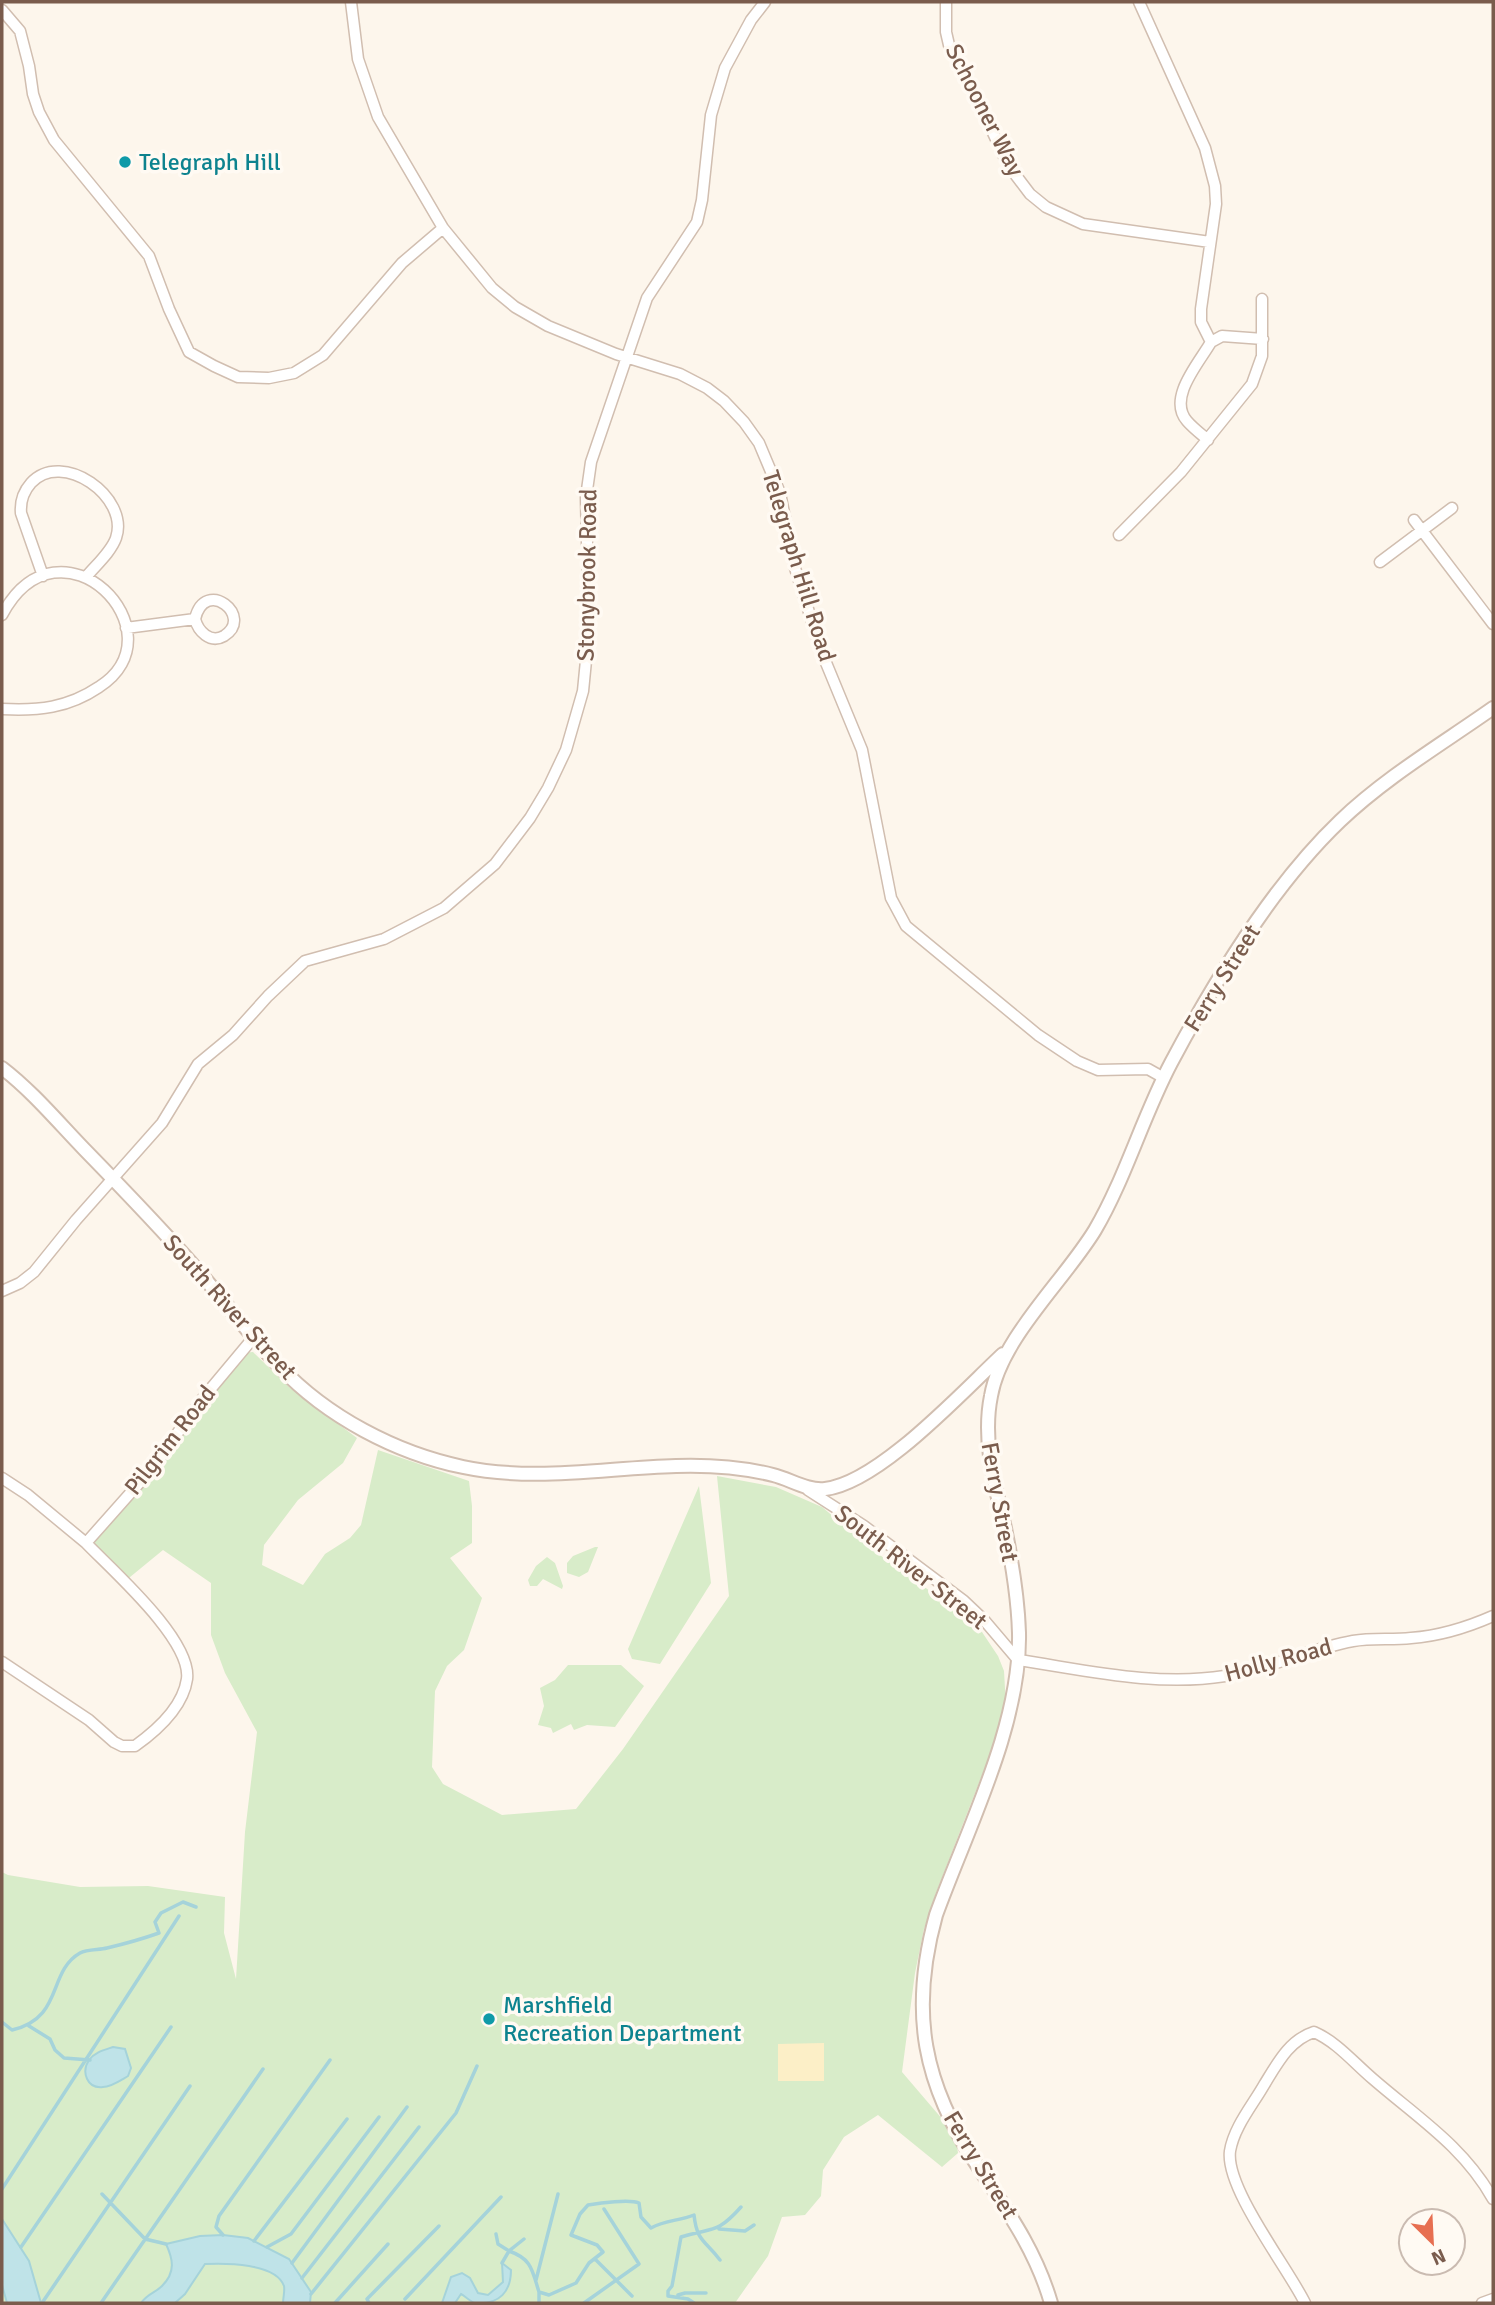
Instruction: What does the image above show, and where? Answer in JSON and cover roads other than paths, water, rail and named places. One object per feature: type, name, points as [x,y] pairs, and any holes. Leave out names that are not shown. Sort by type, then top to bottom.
[{"type":"street","name":"Telegraph Hill Road","points":[[351,2],[358,59],[378,117],[443,228],[492,288],[515,307],[548,326],[627,357],[680,373],[707,388],[737,415],[759,443],[780,493],[795,568],[822,653],[862,750],[891,898],[905,926],[1038,1035],[1077,1061],[1098,1070],[1148,1069],[1164,1078]]},
{"type":"street","name":"Stonybrook Road","points":[[2,1291],[28,1278],[162,1123],[198,1064],[233,1035],[268,996],[305,961],[384,939],[444,908],[489,870],[508,849],[556,775],[580,708],[589,629],[585,515],[588,478],[600,432],[646,298],[697,222],[702,200],[711,115],[725,68],[751,20],[765,2]]},
{"type":"street","name":"Schooner Way","points":[[946,2],[949,45],[1009,165],[1030,194],[1046,207],[1083,224],[1210,242]]},
{"type":"street","points":[[1139,2],[1205,148],[1215,186],[1216,204],[1201,309],[1201,322],[1211,342]]},
{"type":"street","points":[[2,10],[20,31],[33,94],[54,140],[149,256],[189,352],[214,366],[238,377],[269,378],[294,373],[323,355],[402,263],[443,228]]},
{"type":"street","points":[[1119,534],[1208,440],[1252,384],[1262,356],[1262,299]]},
{"type":"street","points":[[1208,440],[1186,420],[1180,404],[1181,394],[1211,342],[1222,336],[1263,339]]},
{"type":"street","points":[[43,576],[20,503],[29,484],[38,476],[57,471],[80,476],[91,484],[104,496],[117,520],[118,529],[112,546],[86,577]]},
{"type":"street","points":[[1380,562],[1452,508]]},
{"type":"street","points":[[1414,520],[1493,624]]},
{"type":"street","points":[[2,615],[15,594],[24,586],[43,576],[67,572],[86,577],[104,589],[126,628],[128,641],[124,663],[106,683],[91,693],[51,708],[2,709]]},
{"type":"street","points":[[126,628],[195,619]]},
{"type":"street","name":"Ferry Street","points":[[1051,2303],[1026,2240],[1009,2210],[964,2146],[942,2101],[927,2054],[921,2001],[927,1947],[936,1915],[1004,1731],[1014,1693],[1018,1660],[1019,1631],[1012,1566],[987,1435],[991,1392],[998,1370],[1011,1347],[1097,1226],[1164,1078],[1191,1026],[1265,910],[1323,838],[1387,782],[1493,708]]},
{"type":"street","name":"South River Street","points":[[2,1068],[113,1178],[281,1368],[336,1413],[377,1437],[435,1460],[465,1468],[522,1474],[654,1466],[714,1466],[774,1475],[810,1490],[864,1526],[964,1601],[1018,1660]]},
{"type":"street","name":"Pilgrim Road","points":[[86,1543],[149,1472],[203,1398],[254,1337]]},
{"type":"street","name":"South River Street","points":[[795,1483],[825,1489],[876,1468],[1011,1347]]},
{"type":"street","points":[[2,1478],[28,1495],[86,1543],[153,1611],[182,1656],[187,1679],[170,1714],[135,1746],[121,1746],[89,1720],[2,1662]]},
{"type":"street","name":"Holly Road","points":[[1018,1660],[1142,1678],[1221,1677],[1252,1671],[1334,1645],[1449,1632],[1493,1616]]},
{"type":"street","points":[[1305,2303],[1234,2180],[1230,2155],[1239,2125],[1287,2049],[1305,2035],[1314,2032],[1333,2043],[1442,2136],[1470,2163],[1493,2199]]},
{"type":"street","points":[[1482,2303],[1493,2299]]},
{"type":"water","points":[[113,2047],[125,2049],[131,2068],[128,2076],[109,2086],[97,2087],[89,2083],[86,2070],[89,2060],[97,2053]]},
{"type":"water","points":[[2,2219],[29,2261],[41,2303],[7,2303],[2,2285]]},
{"type":"water","points":[[200,2236],[248,2238],[289,2259],[311,2292],[310,2303],[283,2303],[284,2286],[279,2278],[261,2269],[237,2264],[205,2264],[185,2294],[175,2303],[141,2303],[170,2276],[172,2260],[166,2244]]},
{"type":"water","points":[[502,2263],[511,2270],[510,2278],[506,2290],[497,2299],[475,2303],[461,2294],[455,2303],[442,2303],[451,2277],[462,2273],[470,2278],[478,2293],[488,2295],[503,2282]]},
{"type":"waterway","points":[[2,2022],[12,2030],[40,2016],[48,2005],[63,1971],[80,1953],[159,1933],[155,1922],[161,1913],[183,1902],[196,1907]]},
{"type":"waterway","points":[[2,2189],[179,1916]]},
{"type":"waterway","points":[[29,2026],[50,2039],[55,2050],[64,2058],[90,2060]]},
{"type":"waterway","points":[[21,2247],[171,2027]]},
{"type":"waterway","points":[[223,2235],[216,2227],[219,2216],[330,2060]]},
{"type":"waterway","points":[[311,2294],[456,2113],[477,2066]]},
{"type":"waterway","points":[[101,2303],[263,2069]]},
{"type":"waterway","points":[[42,2303],[190,2086]]},
{"type":"waterway","points":[[292,2263],[407,2107]]},
{"type":"waterway","points":[[267,2247],[291,2234],[379,2117]]},
{"type":"waterway","points":[[254,2241],[347,2119]]},
{"type":"waterway","points":[[302,2278],[419,2127]]},
{"type":"waterway","points":[[102,2194],[145,2239],[166,2244]]},
{"type":"waterway","points":[[536,2280],[558,2194]]},
{"type":"waterway","points":[[405,2299],[501,2197]]},
{"type":"waterway","points":[[502,2263],[509,2251],[517,2254],[530,2266],[539,2292],[549,2295],[576,2283],[589,2263],[603,2252],[597,2245],[571,2235],[580,2214],[588,2205],[622,2201],[639,2203],[641,2217],[651,2228],[694,2215],[702,2240],[720,2260]]},
{"type":"waterway","points":[[694,2303],[688,2299],[668,2296],[681,2237],[719,2226],[741,2207]]},
{"type":"waterway","points":[[584,2303],[639,2264],[604,2209]]},
{"type":"waterway","points":[[719,2229],[745,2231],[754,2225]]},
{"type":"waterway","points":[[369,2303],[367,2299],[439,2226]]},
{"type":"waterway","points":[[496,2234],[498,2244],[509,2251],[524,2239]]},
{"type":"waterway","points":[[335,2303],[388,2244]]},
{"type":"waterway","points":[[595,2259],[632,2296]]},
{"type":"waterway","points":[[539,2292],[539,2303]]},
{"type":"waterway","points":[[678,2295],[706,2293]]},
{"type":"place","name":"Telegraph Hill","points":[[125,162]]},
{"type":"place","name":"Marshfield Recreation Department","points":[[489,2019]]}]
